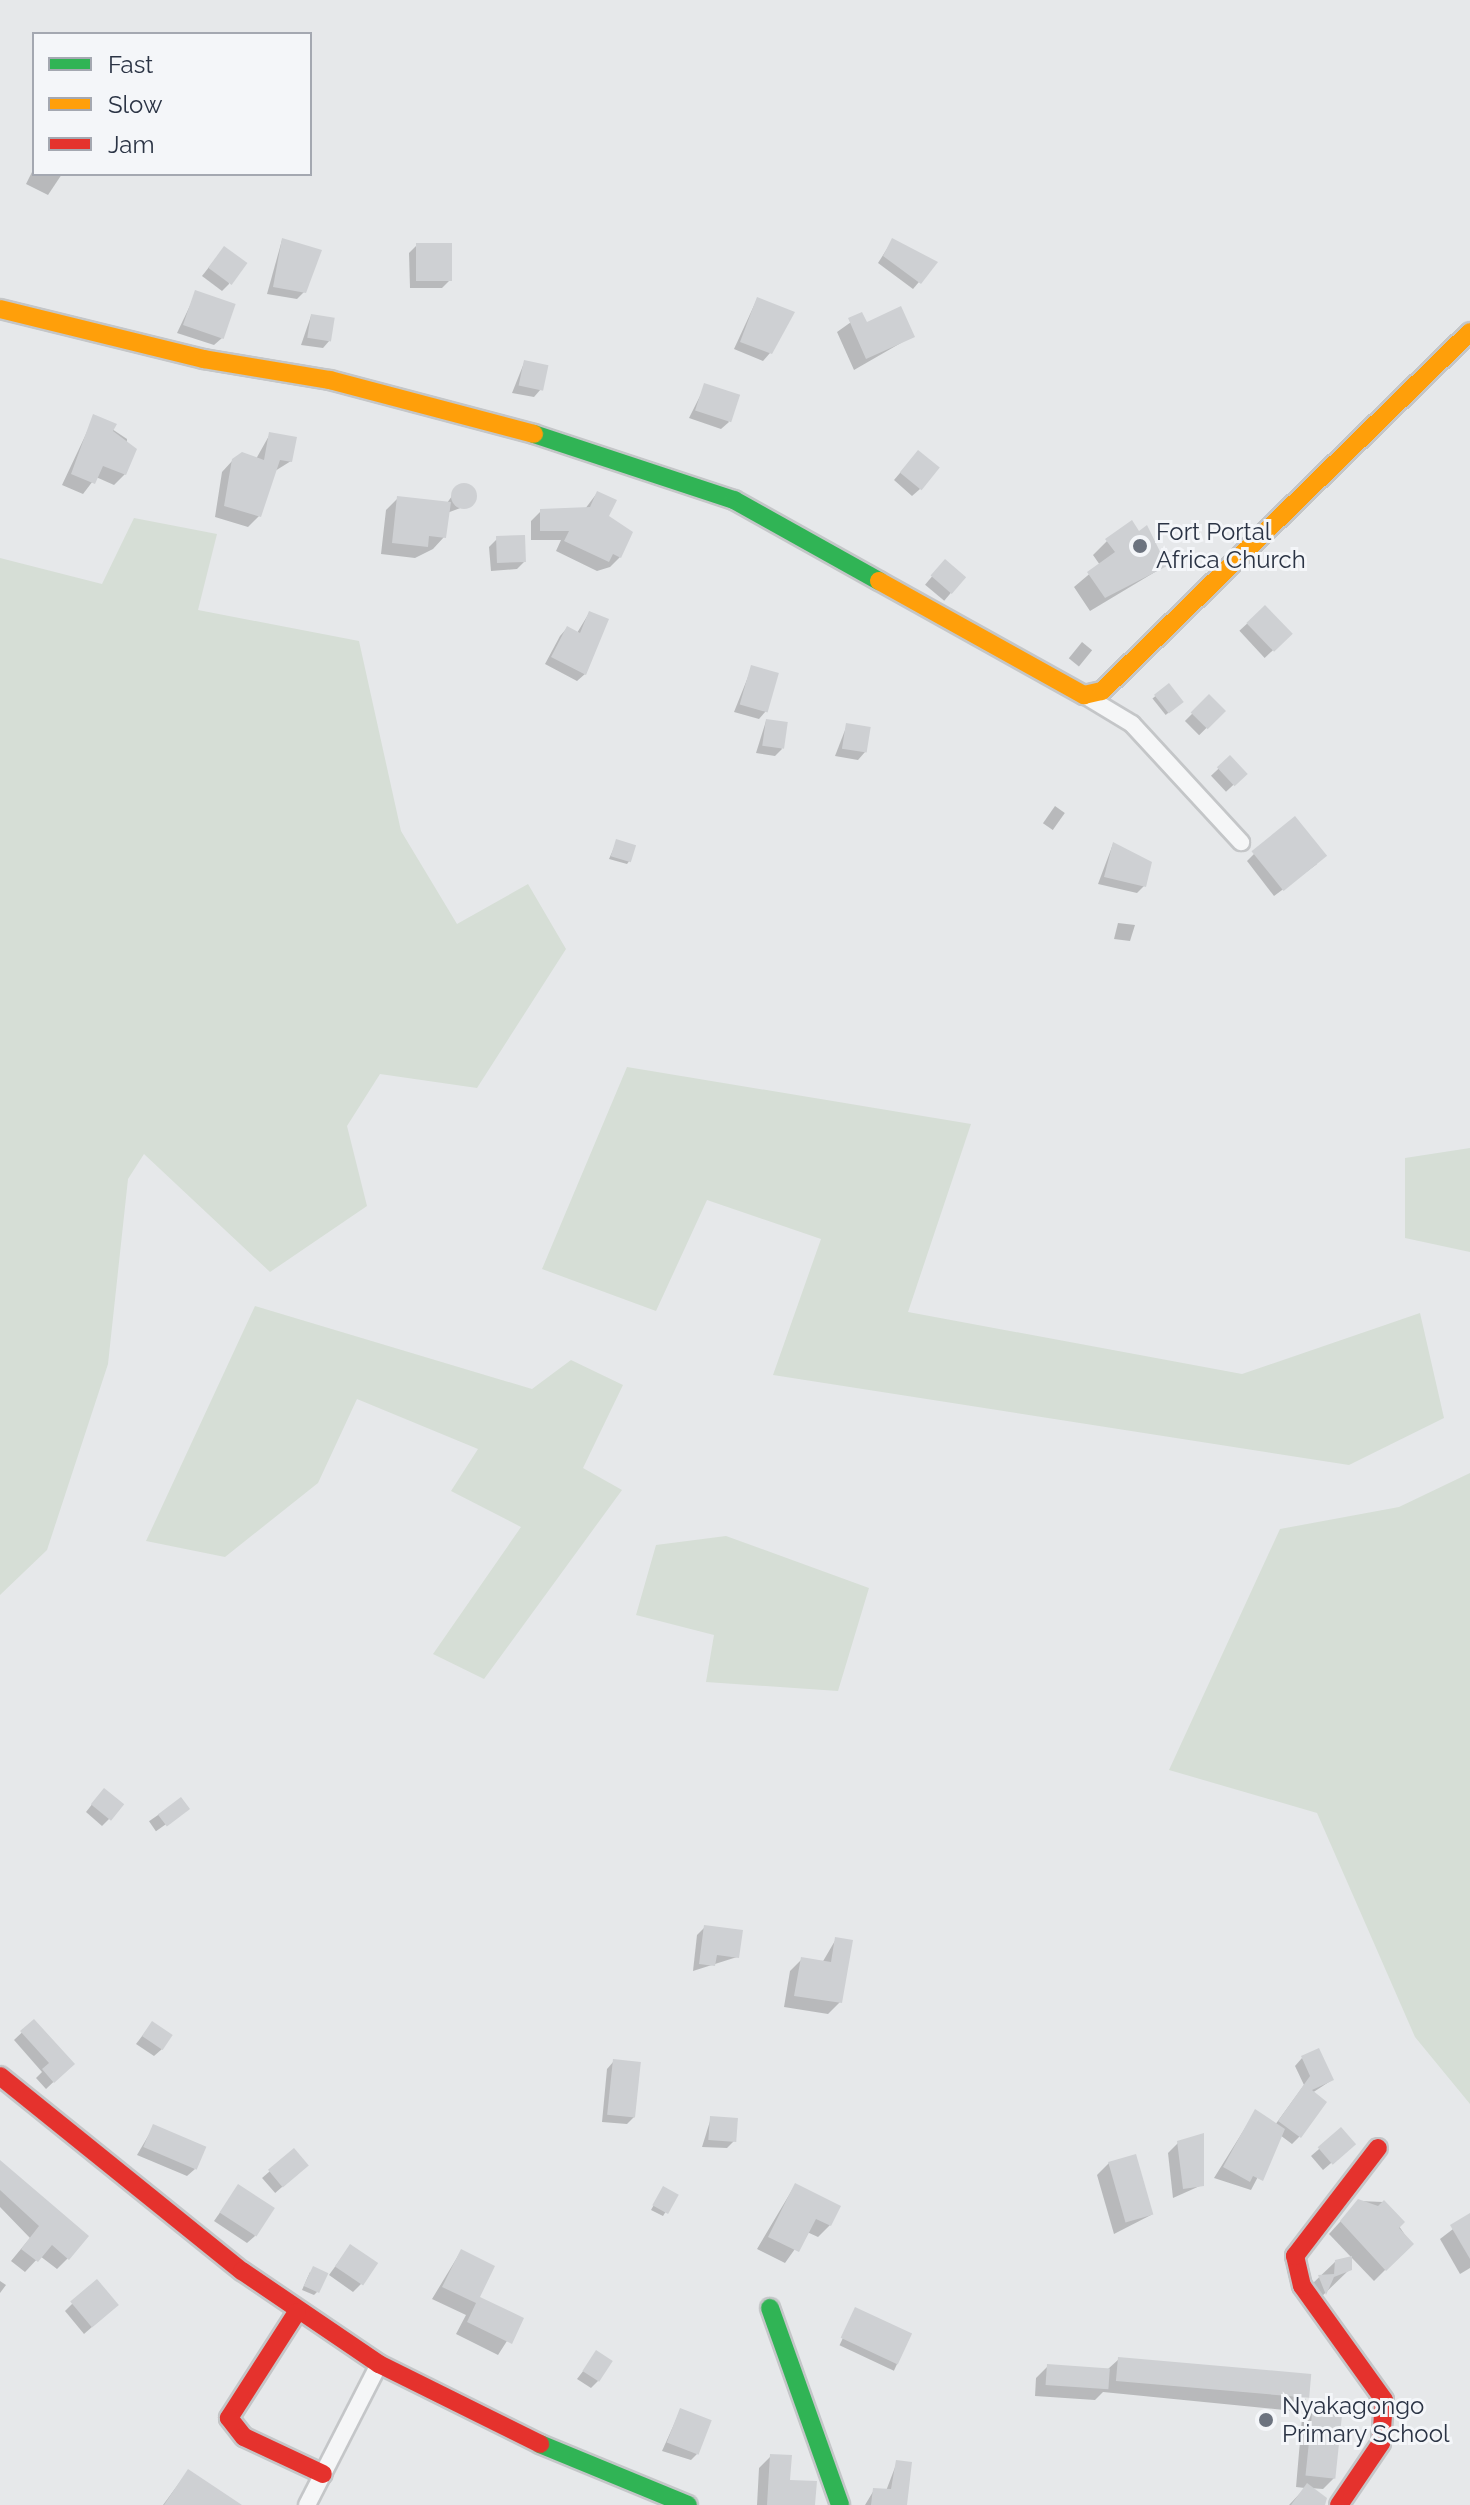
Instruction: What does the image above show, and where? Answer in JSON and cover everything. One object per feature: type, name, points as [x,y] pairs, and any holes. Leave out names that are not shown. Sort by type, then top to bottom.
[{"type":"street","points":[[0,309],[204,359],[330,380],[559,441],[734,500],[1132,724],[1241,842]]},
{"type":"street","points":[[1084,695],[1102,691],[1470,332]]},
{"type":"street","points":[[0,2076],[297,2312],[379,2364],[569,2458],[688,2505]]},
{"type":"street","points":[[1339,2505],[1381,2443],[1384,2400],[1302,2286],[1295,2256],[1378,2148]]},
{"type":"street","points":[[770,2308],[840,2505]]},
{"type":"street","points":[[297,2312],[237,2398],[230,2423],[244,2437],[323,2474]]},
{"type":"street","points":[[307,2505],[379,2364]]},
{"type":"shaded area","points":[[134,518],[217,534],[198,610],[359,641],[401,831],[457,924],[528,884],[566,949],[477,1088],[380,1074],[347,1126],[367,1206],[270,1272],[144,1154],[128,1179],[108,1364],[47,1550],[0,1595],[0,558],[102,584]]},
{"type":"shaded area","points":[[627,1067],[971,1124],[908,1312],[1242,1374],[1420,1313],[1444,1418],[1349,1465],[773,1375],[821,1239],[707,1200],[656,1311],[542,1269]]},
{"type":"shaded area","points":[[1470,1148],[1470,1252],[1405,1238],[1405,1158]]},
{"type":"shaded area","points":[[255,1306],[532,1389],[571,1360],[623,1385],[583,1468],[622,1490],[484,1679],[433,1654],[521,1527],[451,1491],[478,1449],[357,1399],[318,1483],[225,1557],[146,1541]]},
{"type":"shaded area","points":[[1470,1473],[1470,2104],[1415,2037],[1317,1813],[1169,1770],[1280,1529],[1399,1507]]},
{"type":"shaded area","points":[[726,1536],[869,1588],[838,1691],[706,1682],[714,1635],[636,1615],[656,1545]]},
{"type":"building","points":[[282,238],[322,250],[306,293],[273,287]]},
{"type":"building","points":[[892,238],[938,262],[921,284],[883,256]]},
{"type":"building","points":[[416,243],[452,243],[452,281],[416,281]]},
{"type":"building","points":[[224,246],[247,263],[232,285],[208,268]]},
{"type":"building","points":[[195,290],[236,304],[224,339],[183,325]]},
{"type":"building","points":[[757,297],[795,312],[772,354],[740,342]]},
{"type":"building","points":[[901,306],[915,337],[866,359],[848,318],[862,312],[867,322]]},
{"type":"building","points":[[311,314],[335,318],[331,341],[307,338]]},
{"type":"building","points":[[524,360],[548,365],[543,391],[519,385]]},
{"type":"building","points":[[704,383],[740,395],[731,422],[695,411]]},
{"type":"building","points":[[93,414],[117,424],[113,431],[137,449],[126,475],[103,466],[95,484],[71,474]]},
{"type":"building","points":[[269,432],[297,437],[292,462],[280,460],[261,517],[224,506],[232,459],[242,452],[264,460]]},
{"type":"building","points":[[918,450],[940,468],[922,490],[900,473]]},
{"type":"building","points":[[464,483],[473,487],[477,496],[473,505],[464,509],[455,505],[451,496],[455,487]]},
{"type":"building","points":[[597,491],[617,500],[609,516],[633,532],[621,558],[613,554],[609,562],[564,541],[569,531],[540,531],[540,509],[590,507]]},
{"type":"building","points":[[397,496],[451,502],[446,538],[429,536],[428,547],[392,543]]},
{"type":"building","points":[[1132,520],[1139,531],[1147,525],[1167,566],[1105,598],[1087,572],[1115,552],[1105,539]]},
{"type":"building","points":[[525,535],[526,562],[497,563],[496,536]]},
{"type":"building","points":[[945,559],[966,577],[952,594],[931,576]]},
{"type":"building","points":[[1265,605],[1293,634],[1274,652],[1246,623]]},
{"type":"building","points":[[589,611],[609,619],[586,675],[551,657],[567,626],[580,633]]},
{"type":"building","points":[[751,665],[779,673],[768,712],[740,704]]},
{"type":"building","points":[[1169,683],[1184,702],[1169,714],[1154,695]]},
{"type":"building","points":[[1209,694],[1226,711],[1208,729],[1191,712]]},
{"type":"building","points":[[766,719],[788,722],[784,749],[762,746]]},
{"type":"building","points":[[846,723],[871,727],[867,753],[842,749]]},
{"type":"building","points":[[1230,755],[1248,774],[1235,786],[1217,767]]},
{"type":"building","points":[[1295,816],[1327,856],[1284,891],[1251,851]]},
{"type":"building","points":[[616,839],[636,845],[631,862],[611,856]]},
{"type":"building","points":[[1113,842],[1152,862],[1146,887],[1104,877]]},
{"type":"building","points":[[104,1788],[124,1804],[111,1821],[91,1804]]},
{"type":"building","points":[[181,1797],[190,1809],[167,1826],[158,1814]]},
{"type":"building","points":[[704,1925],[743,1930],[739,1958],[717,1955],[715,1966],[699,1964]]},
{"type":"building","points":[[835,1937],[853,1940],[842,2003],[794,1996],[801,1957],[831,1962]]},
{"type":"building","points":[[34,2019],[75,2064],[54,2083],[42,2069],[49,2063],[20,2031]]},
{"type":"building","points":[[152,2021],[173,2035],[163,2050],[142,2036]]},
{"type":"building","points":[[1319,2048],[1334,2080],[1312,2090],[1327,2102],[1301,2138],[1278,2121],[1310,2076],[1301,2056]]},
{"type":"building","points":[[613,2059],[641,2062],[635,2118],[607,2115]]},
{"type":"building","points":[[1255,2109],[1285,2129],[1263,2181],[1253,2176],[1250,2182],[1223,2167]]},
{"type":"building","points":[[710,2116],[738,2118],[736,2142],[708,2140]]},
{"type":"building","points":[[153,2124],[206,2147],[197,2170],[143,2147]]},
{"type":"building","points":[[1341,2127],[1356,2144],[1333,2165],[1318,2147]]},
{"type":"building","points":[[1204,2133],[1204,2186],[1183,2189],[1177,2141]]},
{"type":"building","points":[[294,2148],[309,2166],[283,2187],[268,2170]]},
{"type":"building","points":[[1136,2154],[1153,2215],[1125,2223],[1108,2162]]},
{"type":"building","points":[[0,2160],[89,2236],[69,2260],[52,2245],[38,2262],[21,2249],[39,2226],[0,2190]]},
{"type":"building","points":[[795,2183],[841,2206],[831,2226],[816,2219],[799,2252],[768,2237]]},
{"type":"building","points":[[238,2184],[275,2208],[256,2236],[219,2213]]},
{"type":"building","points":[[663,2186],[679,2195],[668,2214],[652,2205]]},
{"type":"building","points":[[1358,2199],[1378,2206],[1384,2200],[1405,2222],[1399,2228],[1414,2244],[1386,2271],[1340,2221]]},
{"type":"building","points":[[1470,2213],[1470,2259],[1450,2225]]},
{"type":"building","points":[[350,2244],[378,2263],[363,2285],[335,2266]]},
{"type":"building","points":[[461,2249],[495,2266],[480,2297],[524,2318],[512,2344],[467,2322],[476,2303],[442,2287]]},
{"type":"building","points":[[1352,2256],[1352,2270],[1334,2277],[1326,2295],[1318,2275],[1334,2274],[1335,2260]]},
{"type":"building","points":[[313,2266],[328,2273],[319,2293],[304,2286]]},
{"type":"building","points":[[97,2279],[119,2305],[92,2328],[70,2301]]},
{"type":"building","points":[[855,2307],[912,2334],[898,2364],[841,2338]]},
{"type":"building","points":[[596,2350],[613,2361],[599,2382],[582,2371]]},
{"type":"building","points":[[1118,2357],[1311,2374],[1309,2398],[1116,2381]]},
{"type":"building","points":[[1047,2364],[1110,2368],[1108,2389],[1046,2385]]},
{"type":"building","points":[[1313,2404],[1343,2407],[1335,2479],[1305,2476]]},
{"type":"building","points":[[680,2408],[712,2420],[698,2455],[667,2443]]},
{"type":"building","points":[[770,2454],[792,2455],[790,2480],[817,2481],[815,2505],[767,2505]]},
{"type":"building","points":[[896,2460],[912,2462],[907,2505],[871,2505],[873,2488],[891,2489]]},
{"type":"building","points":[[188,2469],[242,2505],[164,2505]]},
{"type":"building","points":[[1307,2483],[1327,2498],[1325,2505],[1291,2505]]},
{"type":"traffic: fast","points":[[534,434],[734,500],[879,581]]},
{"type":"traffic: fast","points":[[770,2308],[840,2505]]},
{"type":"traffic: fast","points":[[540,2444],[688,2505]]},
{"type":"traffic: slow","points":[[0,309],[204,359],[330,380],[534,434]]},
{"type":"traffic: slow","points":[[879,581],[1084,695],[1102,691],[1470,332]]},
{"type":"traffic: jam","points":[[0,2076],[242,2271],[379,2364],[540,2444]]},
{"type":"traffic: jam","points":[[1339,2505],[1381,2443],[1384,2400],[1302,2286],[1295,2256],[1378,2148]]},
{"type":"traffic: jam","points":[[297,2312],[229,2418],[244,2437],[323,2474]]},
{"type":"place","name":"Fort Portal Africa Church","points":[[1140,546]]},
{"type":"place","name":"Nyakagongo Primary School","points":[[1266,2420]]}]
